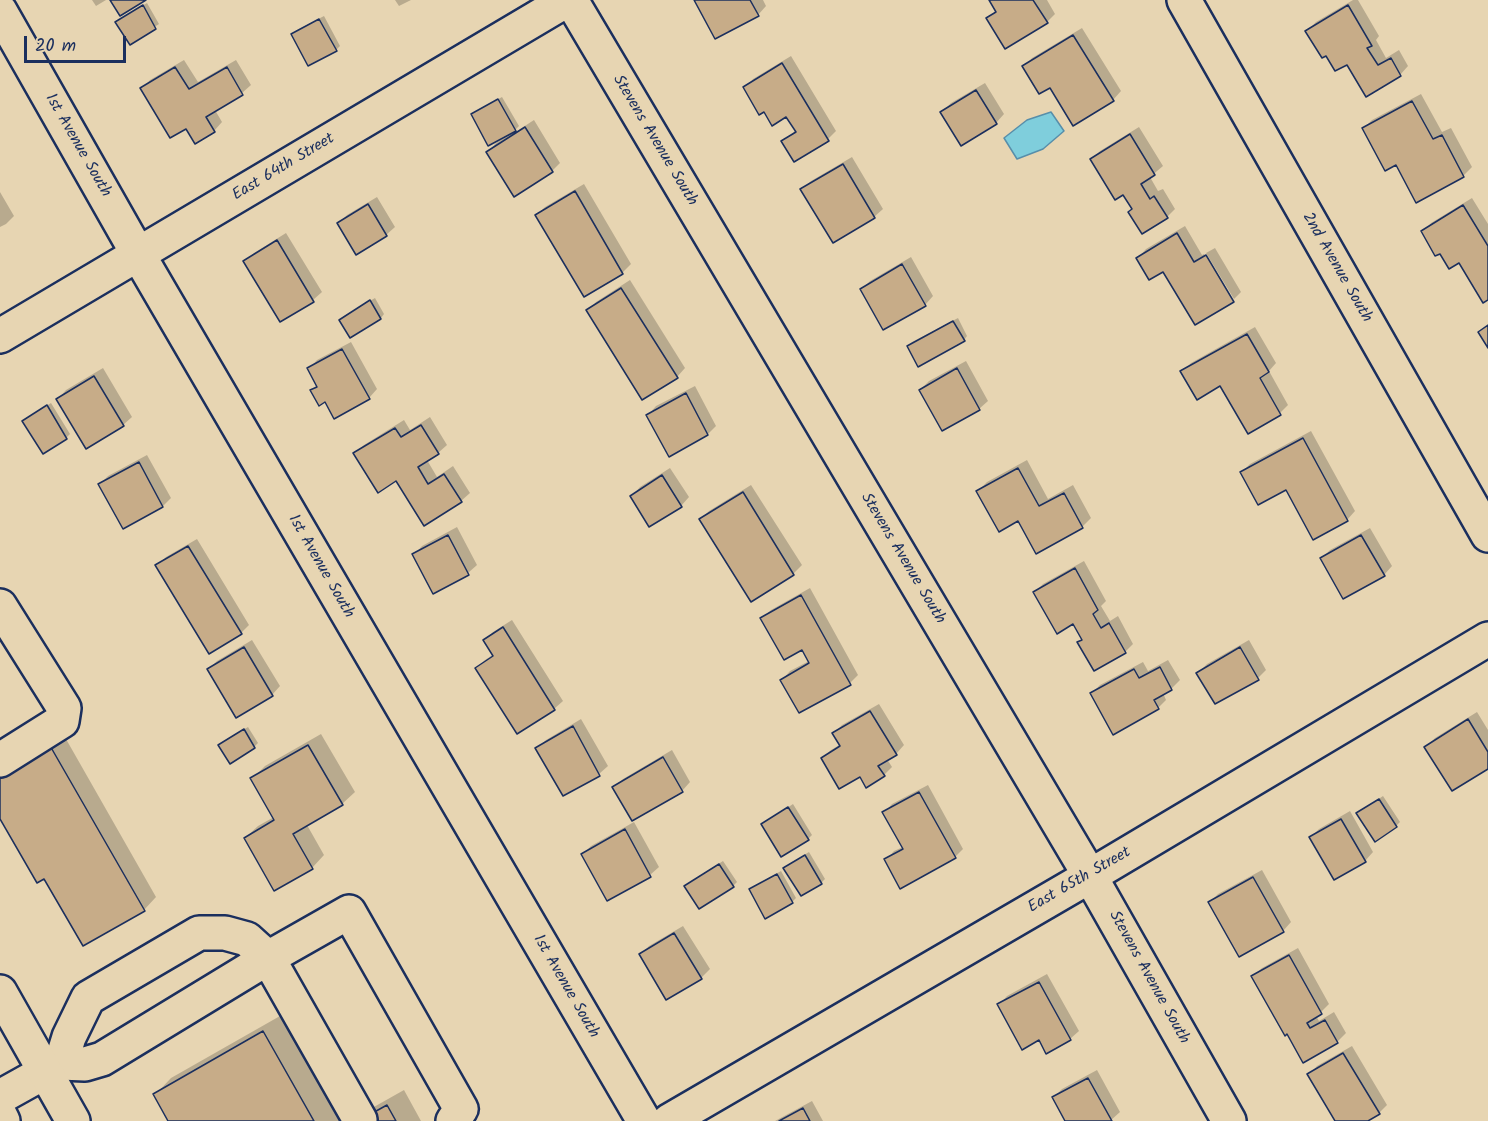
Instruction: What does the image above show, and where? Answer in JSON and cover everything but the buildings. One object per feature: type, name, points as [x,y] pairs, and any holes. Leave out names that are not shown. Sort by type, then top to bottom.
[{"type":"street","name":"East 64th Street","points":[[0,336],[569,0]]},
{"type":"street","name":"Stevens Avenue South","points":[[569,0],[1090,876],[1228,1121]]},
{"type":"street","name":"2nd Avenue South","points":[[1184,0],[1488,535]]},
{"type":"street","name":"1st Avenue South","points":[[0,11],[138,254],[644,1121]]},
{"type":"street","points":[[0,606],[9,640],[64,708],[62,721],[0,760]]},
{"type":"street","name":"East 65th Street","points":[[669,1121],[1090,876],[1488,639]]},
{"type":"street","points":[[0,1097],[53,1067],[85,1064],[102,1059],[268,958],[349,912],[461,1109],[453,1121]]},
{"type":"street","points":[[53,1067],[88,998],[199,933],[225,933],[246,939],[268,958],[360,1120]]},
{"type":"street","points":[[0,992],[53,1067],[73,1121]]},
{"type":"street","points":[[0,1115],[3,1121]]},
{"type":"water","points":[[1051,112],[1064,131],[1043,149],[1017,159],[1004,138],[1027,120]]}]
